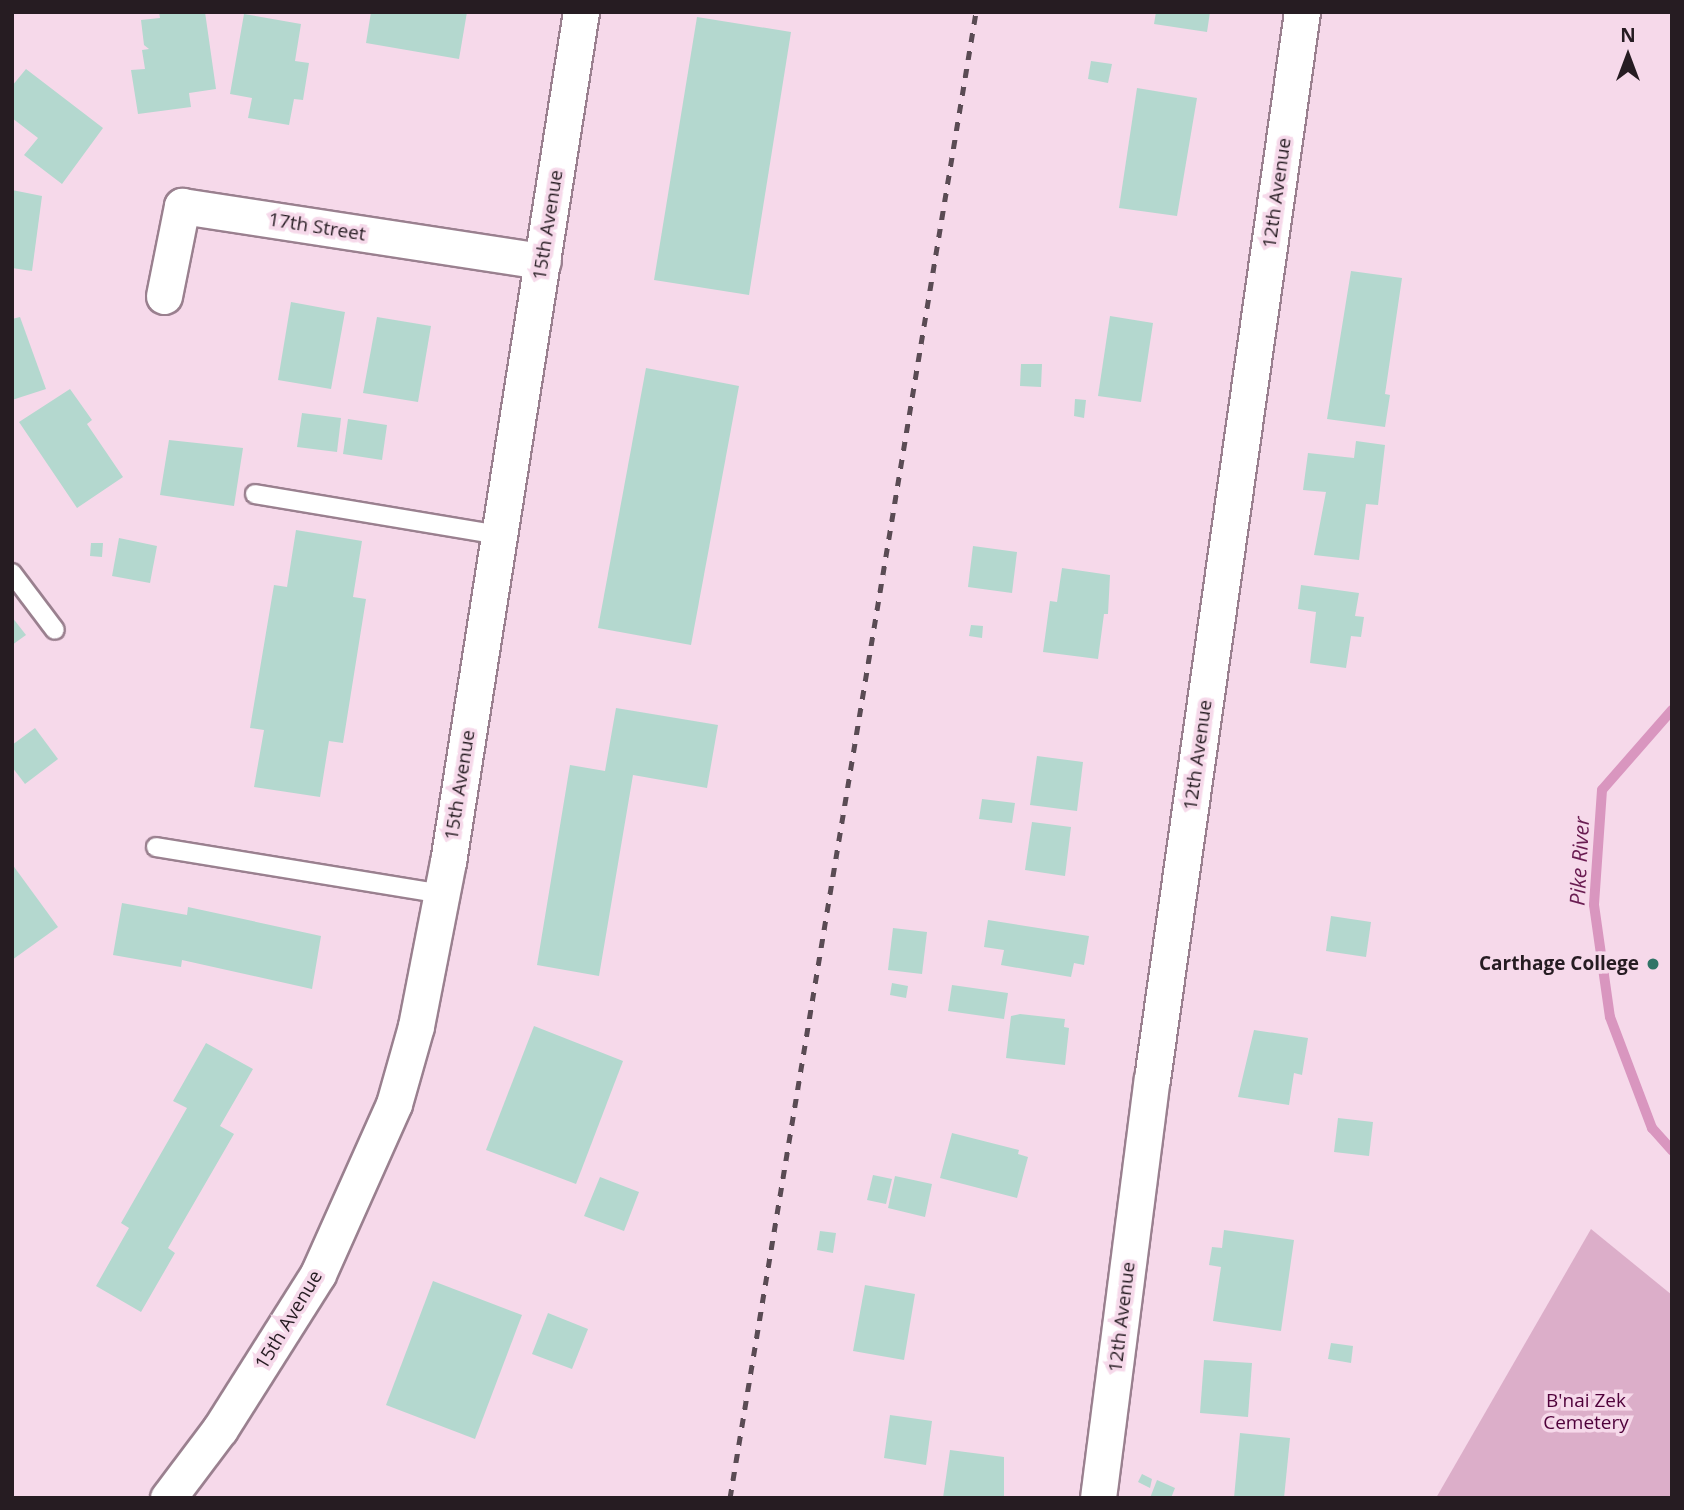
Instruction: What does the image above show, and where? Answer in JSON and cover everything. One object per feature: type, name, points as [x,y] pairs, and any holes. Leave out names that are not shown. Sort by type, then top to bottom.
[{"type":"street","name":"15th Avenue","points":[[168,1498],[279,1340],[351,1209],[394,1104],[409,1052],[442,894],[581,12]]},
{"type":"street","name":"12th Avenue","points":[[1098,1498],[1152,1079],[1302,12]]},
{"type":"street","name":"17th Street","points":[[164,296],[182,206],[542,261]]},
{"type":"lane","points":[[255,494],[499,535]]},
{"type":"lane","points":[[12,573],[55,629]]},
{"type":"lane","points":[[156,847],[442,894]]},
{"type":"green space","name":"B'nai Zek Cemetery","points":[[1591,1229],[1672,1295],[1672,1498],[1436,1498]]},
{"type":"building","points":[[159,12],[205,12],[216,89],[189,93],[191,107],[138,114],[131,70],[145,69],[142,50],[149,49],[144,45],[141,20],[160,18]]},
{"type":"building","points":[[371,12],[467,12],[459,59],[366,43]]},
{"type":"building","points":[[1156,12],[1210,12],[1207,32],[1154,24]]},
{"type":"building","points":[[244,14],[301,24],[295,61],[309,63],[303,100],[294,99],[289,125],[248,118],[252,98],[230,94]]},
{"type":"building","points":[[697,17],[791,32],[749,295],[654,280]]},
{"type":"building","points":[[1091,61],[1112,64],[1108,83],[1088,79]]},
{"type":"building","points":[[26,69],[103,128],[62,184],[24,155],[38,138],[12,118],[12,86]]},
{"type":"building","points":[[1137,88],[1197,98],[1177,216],[1119,208]]},
{"type":"building","points":[[12,190],[42,196],[32,271],[12,268]]},
{"type":"building","points":[[1351,271],[1402,278],[1385,394],[1390,395],[1385,427],[1327,419]]},
{"type":"building","points":[[291,302],[345,312],[331,389],[278,380]]},
{"type":"building","points":[[1110,316],[1153,323],[1141,402],[1098,396]]},
{"type":"building","points":[[20,317],[46,389],[12,400],[12,319]]},
{"type":"building","points":[[377,317],[431,326],[418,402],[363,393]]},
{"type":"building","points":[[1021,364],[1042,364],[1041,387],[1020,386]]},
{"type":"building","points":[[646,368],[739,386],[691,645],[598,628]]},
{"type":"building","points":[[70,389],[92,420],[87,424],[123,477],[77,508],[19,422]]},
{"type":"building","points":[[1075,399],[1086,400],[1084,418],[1074,416]]},
{"type":"building","points":[[302,413],[341,418],[337,452],[297,447]]},
{"type":"building","points":[[348,419],[387,425],[382,460],[343,454]]},
{"type":"building","points":[[169,440],[243,448],[234,506],[160,495]]},
{"type":"building","points":[[1356,441],[1385,445],[1378,505],[1366,504],[1359,560],[1314,555],[1326,492],[1303,490],[1308,453],[1354,458]]},
{"type":"building","points":[[296,530],[362,541],[353,597],[366,599],[343,743],[329,741],[320,797],[254,787],[264,730],[250,728],[274,585],[287,587]]},
{"type":"building","points":[[119,538],[157,546],[150,583],[112,576]]},
{"type":"building","points":[[91,543],[103,543],[102,557],[90,556]]},
{"type":"building","points":[[973,546],[1017,552],[1012,593],[968,587]]},
{"type":"building","points":[[1062,568],[1110,575],[1108,614],[1104,614],[1098,659],[1043,652],[1050,601],[1057,602]]},
{"type":"building","points":[[1301,585],[1359,593],[1355,616],[1364,617],[1361,637],[1351,636],[1346,668],[1310,663],[1316,612],[1298,609]]},
{"type":"building","points":[[12,617],[26,635],[12,645]]},
{"type":"building","points":[[971,625],[983,626],[982,638],[969,636]]},
{"type":"building","points":[[616,708],[718,725],[707,788],[633,775],[599,976],[537,965],[570,765],[605,771]]},
{"type":"building","points":[[35,728],[58,759],[25,784],[12,767],[12,745]]},
{"type":"building","points":[[1037,756],[1083,762],[1077,811],[1030,805]]},
{"type":"building","points":[[982,799],[1015,803],[1012,823],[979,819]]},
{"type":"building","points":[[1032,822],[1071,827],[1065,876],[1025,870]]},
{"type":"building","points":[[12,864],[58,927],[12,960]]},
{"type":"building","points":[[122,903],[187,915],[188,907],[321,936],[312,989],[182,960],[181,967],[113,955]]},
{"type":"building","points":[[1331,916],[1371,922],[1366,957],[1326,951]]},
{"type":"building","points":[[988,920],[1089,936],[1084,965],[1074,963],[1071,977],[1001,965],[1004,950],[984,947]]},
{"type":"building","points":[[893,928],[927,932],[922,974],[888,970]]},
{"type":"building","points":[[892,983],[908,986],[906,998],[890,995]]},
{"type":"building","points":[[952,985],[1008,993],[1004,1019],[948,1011]]},
{"type":"building","points":[[1020,1014],[1065,1019],[1064,1027],[1069,1028],[1065,1065],[1006,1058],[1011,1016]]},
{"type":"building","points":[[534,1026],[623,1061],[576,1184],[486,1150]]},
{"type":"building","points":[[1254,1030],[1308,1038],[1302,1075],[1294,1073],[1289,1105],[1238,1097]]},
{"type":"building","points":[[206,1043],[253,1069],[220,1126],[234,1134],[168,1248],[175,1253],[141,1312],[96,1286],[129,1228],[121,1223],[187,1108],[173,1101]]},
{"type":"building","points":[[1338,1118],[1373,1122],[1369,1156],[1334,1152]]},
{"type":"building","points":[[952,1133],[1019,1150],[1018,1154],[1028,1157],[1017,1198],[940,1178]]},
{"type":"building","points":[[873,1175],[892,1179],[886,1204],[867,1200]]},
{"type":"building","points":[[895,1176],[932,1184],[925,1217],[888,1208]]},
{"type":"building","points":[[600,1177],[639,1192],[624,1231],[584,1216]]},
{"type":"building","points":[[1224,1230],[1294,1240],[1281,1331],[1213,1321],[1221,1267],[1209,1265],[1212,1247],[1222,1248]]},
{"type":"building","points":[[820,1231],[836,1233],[833,1253],[817,1250]]},
{"type":"building","points":[[433,1281],[522,1315],[475,1439],[386,1405]]},
{"type":"building","points":[[865,1285],[915,1294],[904,1360],[853,1351]]},
{"type":"building","points":[[548,1313],[588,1329],[572,1369],[532,1354]]},
{"type":"building","points":[[1331,1343],[1353,1346],[1351,1363],[1328,1359]]},
{"type":"building","points":[[1204,1360],[1252,1363],[1248,1417],[1200,1413]]},
{"type":"building","points":[[890,1415],[932,1421],[926,1465],[884,1458]]},
{"type":"building","points":[[1240,1433],[1290,1438],[1284,1498],[1234,1498]]},
{"type":"building","points":[[950,1450],[1004,1457],[1004,1498],[943,1498]]},
{"type":"building","points":[[1142,1474],[1152,1479],[1150,1488],[1138,1482]]},
{"type":"building","points":[[1157,1480],[1175,1488],[1171,1498],[1150,1498]]},
{"type":"waterway","name":"Pike River","points":[[1672,710],[1602,790],[1594,905],[1610,1017],[1652,1128],[1672,1150]]},
{"type":"railway","points":[[730,1498],[976,12]]},
{"type":"place","name":"Carthage College","points":[[1653,964]]}]
